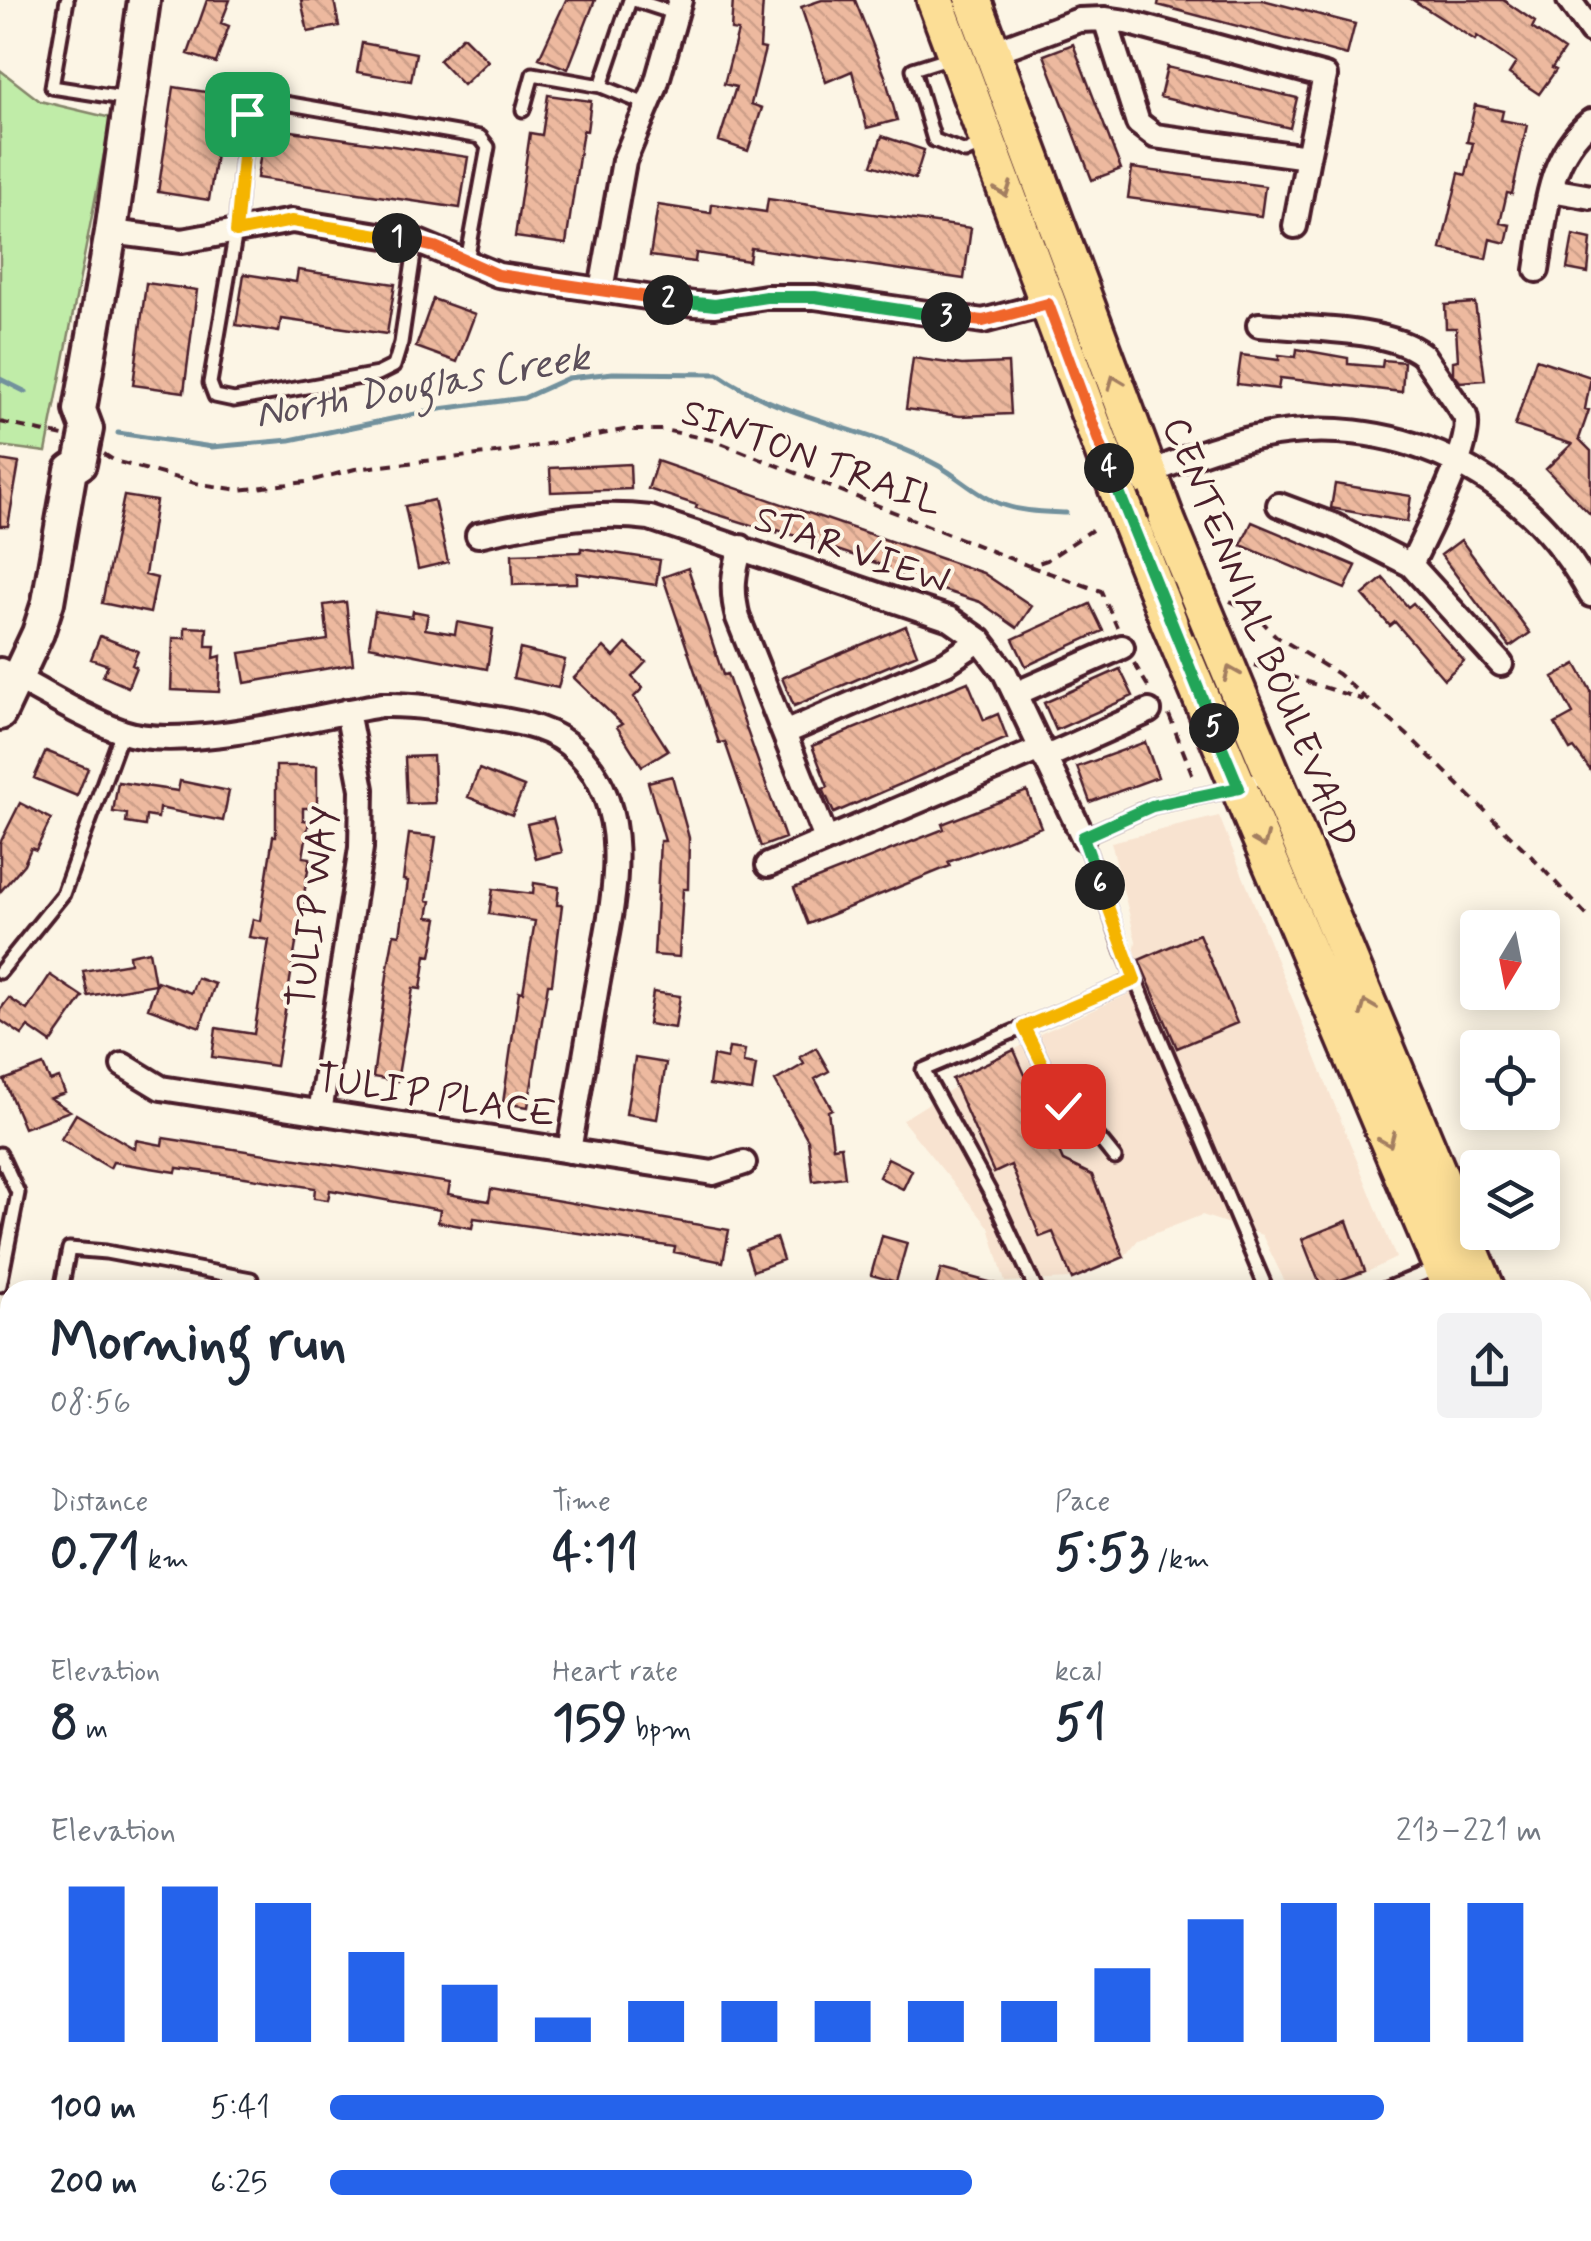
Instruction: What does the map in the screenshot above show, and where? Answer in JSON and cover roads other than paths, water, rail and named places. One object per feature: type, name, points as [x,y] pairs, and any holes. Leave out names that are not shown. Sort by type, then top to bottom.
[{"type":"main road","name":"CENTENNIAL BOULEVARD","points":[[934,0],[1168,622],[1446,1278]]},
{"type":"main road","name":"CENTENNIAL BOULEVARD","points":[[973,0],[1167,521],[1219,613],[1228,667],[1482,1280]]},
{"type":"street","points":[[0,714],[9,674],[38,632],[48,602],[71,470],[80,464],[87,428],[80,410],[111,232],[144,0]]},
{"type":"street","points":[[1570,0],[1591,31]]},
{"type":"street","points":[[601,290],[617,185],[648,104],[678,7]]},
{"type":"street","points":[[992,52],[1079,20],[1105,19],[1325,76],[1296,226]]},
{"type":"street","points":[[1105,19],[1138,123],[1146,132],[1308,158]]},
{"type":"street","points":[[1536,270],[1550,190],[1562,151],[1591,120]]},
{"type":"street","points":[[1550,190],[1591,197]]},
{"type":"street","points":[[111,232],[182,242],[292,221],[416,241],[498,275],[715,305],[766,297],[815,297],[983,321],[1048,304]]},
{"type":"street","points":[[1260,325],[1358,334],[1413,348],[1465,416],[1468,425],[1458,461],[1411,565]]},
{"type":"street","points":[[1118,493],[1149,473],[1255,437],[1324,431],[1391,438],[1458,461],[1510,496],[1571,561],[1591,595]]},
{"type":"street","points":[[1279,505],[1335,526],[1411,565],[1500,664]]},
{"type":"street","name":"STAR VIEW","points":[[478,535],[562,517],[600,514],[650,518],[950,619],[992,653],[1083,837]]},
{"type":"street","points":[[740,547],[732,594],[826,839]]},
{"type":"street","points":[[784,733],[946,663],[980,640]]},
{"type":"street","points":[[1015,694],[1122,648]]},
{"type":"street","points":[[9,674],[122,732],[155,738],[195,738],[407,704],[533,726],[555,735],[576,751],[601,785],[612,821],[616,875],[569,1151]]},
{"type":"street","name":"TULIP WAY","points":[[320,1113],[361,848],[362,790],[347,711]]},
{"type":"street","points":[[768,864],[1149,711]]},
{"type":"street","name":"TULIP PLACE","points":[[123,1066],[160,1088],[320,1113],[713,1173],[744,1162]]},
{"type":"lane","points":[[66,0],[52,87],[130,100]]},
{"type":"lane","points":[[601,86],[632,0],[678,7]]},
{"type":"lane","points":[[955,55],[913,70],[934,140],[965,152],[986,142]]},
{"type":"lane","points":[[523,110],[533,74],[601,86],[648,104]]},
{"type":"lane","points":[[416,241],[394,366],[378,374],[234,400],[215,396],[210,383],[236,232],[247,114],[257,104],[279,102],[480,136],[488,146],[467,262]]},
{"type":"lane","points":[[0,972],[63,894],[122,732]]},
{"type":"lane","points":[[1263,1280],[1135,980],[1083,837],[1152,806],[1239,788],[1274,771]]},
{"type":"lane","points":[[1031,1280],[997,1205],[923,1070],[1135,980]]},
{"type":"lane","points":[[1024,1027],[1063,1106],[1082,1116],[1114,1158]]},
{"type":"lane","points":[[0,1154],[18,1193],[1,1280]]},
{"type":"lane","points":[[63,1280],[68,1249],[106,1252],[251,1280]]},
{"type":"waterway","name":"North Douglas Creek","points":[[118,433],[212,447],[290,440],[440,409],[524,398],[568,378],[613,373],[718,374],[770,402],[913,453],[998,503],[1023,510],[1066,513]]},
{"type":"waterway","name":"North Douglas Creek","points":[[0,379],[26,392]]}]
